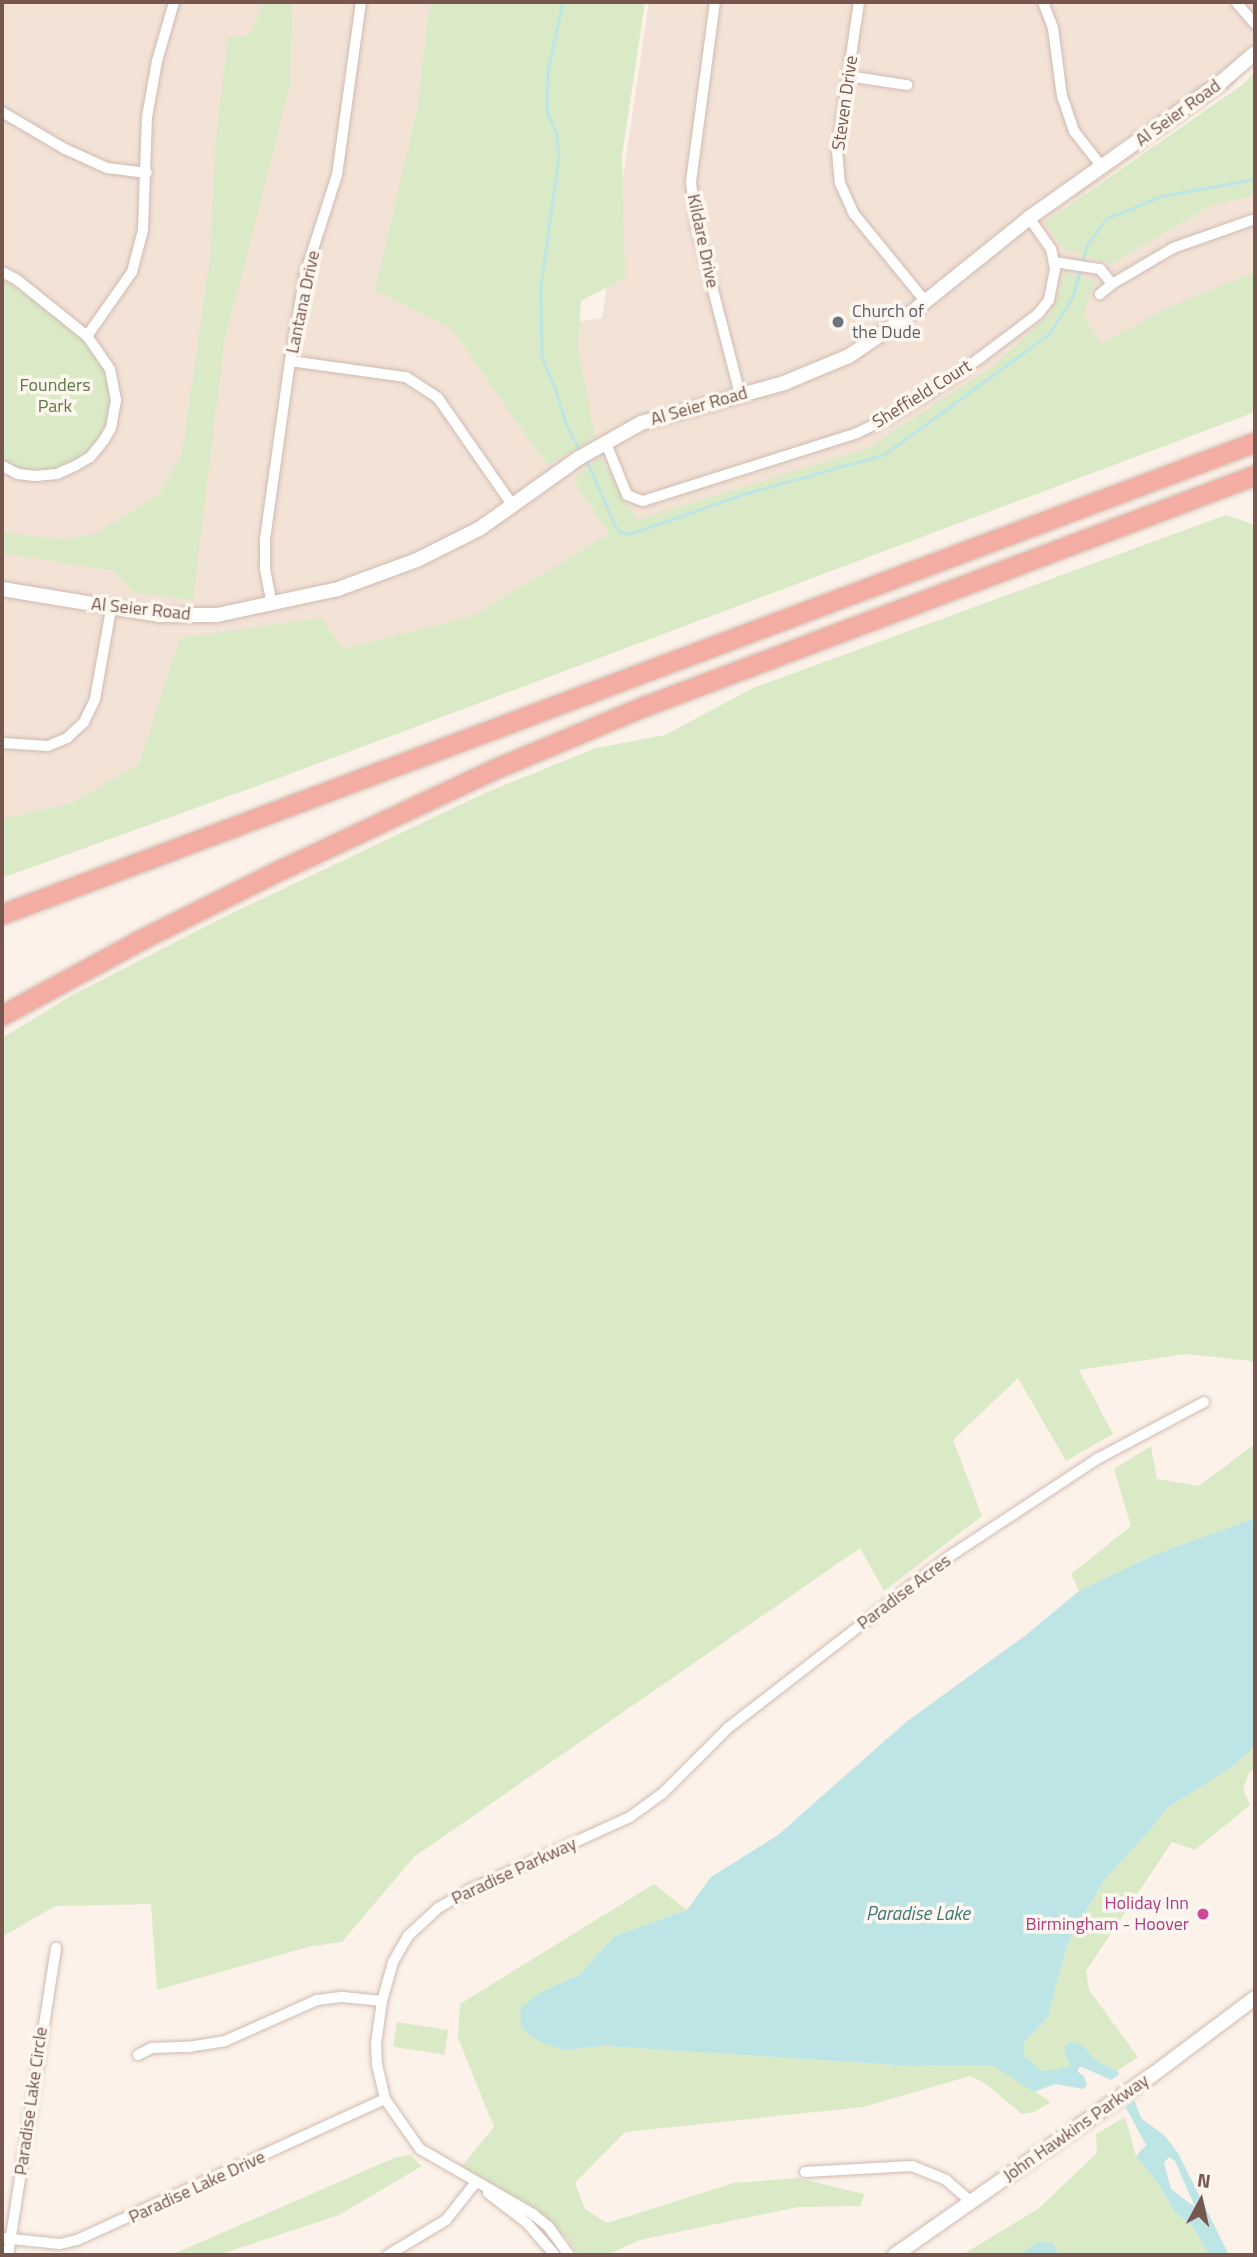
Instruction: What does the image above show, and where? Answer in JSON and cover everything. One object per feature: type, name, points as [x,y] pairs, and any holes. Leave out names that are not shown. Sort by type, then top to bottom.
[{"type":"highway","points":[[2,914],[1255,442]]},
{"type":"highway","points":[[2,1015],[140,940],[282,869],[499,767],[657,702],[1255,475]]},
{"type":"street","points":[[87,336],[132,272],[142,230],[147,173],[147,117],[157,61],[174,2]]},
{"type":"street","name":"Lantana Drive","points":[[272,605],[265,569],[265,539],[290,361],[305,274],[337,175],[361,2]]},
{"type":"street","name":"Kildare Drive","points":[[715,2],[691,182],[696,224],[740,394]]},
{"type":"street","name":"Steven Drive","points":[[859,2],[837,151],[839,183],[854,214],[925,301]]},
{"type":"street","points":[[1043,2],[1053,28],[1062,96],[1074,131],[1102,167]]},
{"type":"street","points":[[1236,2],[1255,24]]},
{"type":"street","name":"Al Seier Road","points":[[2,589],[111,609],[187,616],[272,605],[338,589],[407,564],[479,529],[605,441],[665,414],[784,383],[849,356],[925,301],[1029,218],[1220,83],[1255,53]]},
{"type":"street","points":[[848,76],[907,85]]},
{"type":"street","points":[[2,111],[65,149],[107,168],[147,173]]},
{"type":"street","points":[[1029,218],[1051,249],[1054,262],[1089,266],[1106,274],[1111,284]]},
{"type":"street","points":[[1100,294],[1111,284],[1173,248],[1252,220]]},
{"type":"street","name":"Sheffield Court","points":[[605,441],[627,495],[643,501],[857,433],[928,394],[1038,314],[1049,300],[1054,285],[1054,262]]},
{"type":"street","points":[[2,272],[16,279],[87,336],[103,356],[115,386],[115,414],[104,440],[90,457],[57,474],[18,474],[2,466]]},
{"type":"street","points":[[290,361],[405,377],[438,398],[513,506]]},
{"type":"street","points":[[2,743],[47,746],[67,738],[84,722],[95,699],[111,609]]},
{"type":"street","name":"Paradise Acres","points":[[630,1818],[662,1794],[728,1728],[947,1558],[1097,1459],[1204,1402]]},
{"type":"street","name":"Paradise Parkway","points":[[569,2255],[549,2227],[533,2214],[420,2149],[385,2099],[378,2073],[376,2044],[387,1980],[399,1951],[408,1936],[438,1908],[467,1891],[630,1818]]},
{"type":"street","name":"Paradise Lake Circle","points":[[8,2255],[6,2239],[56,1948]]},
{"type":"street","points":[[138,2055],[152,2048],[226,2041],[317,2000],[343,1997],[383,2001]]},
{"type":"street","name":"John Hawkins Parkway","points":[[895,2255],[1151,2076],[1255,1998]]},
{"type":"street","name":"Paradise Lake Drive","points":[[6,2239],[60,2244],[96,2234],[385,2099]]},
{"type":"street","points":[[805,2172],[912,2166],[946,2180],[970,2201]]},
{"type":"street","points":[[388,2255],[446,2220],[476,2182]]},
{"type":"street","name":"Paradise Parkway","points":[[476,2182],[527,2223],[555,2255]]},
{"type":"shaded area","points":[[2,2],[468,2],[527,329],[602,318],[649,2],[1255,2],[1255,61],[1229,90],[1045,222],[1112,264],[1210,206],[1255,195],[1255,312],[895,459],[152,783],[2,840]]},
{"type":"green space","points":[[264,2],[292,2],[290,85],[224,343],[193,600],[134,593],[114,571],[2,553],[2,532],[63,540],[97,533],[159,494],[182,453],[210,258],[216,138],[228,37],[249,36]]},
{"type":"green space","points":[[430,2],[645,2],[622,156],[625,278],[581,301],[578,348],[595,437],[547,465],[452,329],[375,290],[417,110]]},
{"type":"green space","points":[[1255,72],[1255,195],[1210,206],[1112,264],[1063,249],[1045,222],[1242,85]]},
{"type":"green space","points":[[1255,272],[1255,412],[279,778],[2,878],[2,819],[72,803],[139,764],[180,638],[321,618],[343,649],[473,616],[609,534],[573,480],[600,457],[637,520],[868,448],[992,367],[1051,313],[1065,273],[1095,280],[1083,315],[1101,344],[1169,307]]},
{"type":"green space","name":"Founders Park","points":[[2,279],[87,336],[111,385],[110,411],[102,437],[77,462],[51,472],[20,473],[2,464]]},
{"type":"green space","points":[[1226,515],[1255,525],[1255,1365],[1251,1361],[1186,1354],[1079,1370],[1113,1434],[1066,1461],[1018,1378],[953,1440],[982,1516],[884,1591],[860,1548],[414,1857],[342,1942],[312,1946],[157,1990],[151,1904],[55,1906],[2,1937],[2,1038],[71,996],[228,915],[485,793],[596,748],[665,735],[753,688]]},
{"type":"green space","points":[[1255,1444],[1255,1518],[1156,1554],[1079,1591],[1071,1574],[1131,1526],[1114,1469],[1151,1446],[1157,1479],[1199,1486]]},
{"type":"green space","points":[[1255,1746],[1255,1769],[1249,1773],[1243,1789],[1250,1805],[1195,1850],[1172,1842],[1086,1971],[1089,1990],[1138,2057],[1117,2071],[1094,2059],[1083,2045],[1067,2060],[1071,2067],[1042,2071],[1024,2055],[1024,2042],[1048,2017],[1067,1945],[1104,1880],[1167,1808],[1231,1768]]},
{"type":"green space","points":[[654,1884],[687,1910],[615,1936],[579,1975],[539,1993],[564,2050],[603,2046],[911,2066],[992,2065],[1051,2102],[1034,2112],[1022,2114],[986,2084],[970,2076],[863,2107],[625,2132],[575,2183],[585,2209],[607,2223],[734,2183],[798,2178],[864,2194],[861,2206],[798,2207],[640,2240],[607,2255],[578,2255],[566,2237],[529,2204],[461,2167],[494,2127],[458,2038],[460,2004]]},
{"type":"green space","points":[[397,2022],[448,2030],[444,2055],[393,2047]]},
{"type":"green space","points":[[1125,2117],[1136,2156],[1158,2183],[1175,2212],[1193,2227],[1209,2255],[962,2255],[1038,2209],[1097,2153],[1096,2134]]},
{"type":"green space","points":[[410,2155],[422,2166],[339,2215],[218,2255],[171,2255],[394,2158]]},
{"type":"water","name":"Paradise Lake","points":[[1255,1518],[1255,1746],[1231,1768],[1167,1808],[1104,1880],[1067,1945],[1048,2017],[1024,2042],[1024,2055],[1042,2071],[1070,2067],[1064,2048],[1071,2042],[1083,2045],[1094,2059],[1117,2071],[1128,2083],[1141,2118],[1165,2136],[1178,2153],[1229,2255],[1209,2255],[1193,2227],[1175,2212],[1158,2183],[1136,2156],[1146,2145],[1111,2080],[1082,2067],[1078,2068],[1078,2072],[1084,2076],[1087,2085],[1083,2089],[1055,2084],[1034,2092],[992,2065],[911,2066],[603,2046],[564,2050],[538,2041],[521,2027],[520,2009],[539,1993],[579,1975],[615,1936],[687,1910],[711,1877],[778,1835],[906,1722],[1026,1635],[1079,1591],[1156,1554]],"holes":[[[1169,2157],[1175,2161],[1195,2207],[1171,2189],[1164,2163]]]},
{"type":"water","points":[[1038,2242],[1052,2243],[1060,2255],[1018,2255]]},
{"type":"pier","points":[[1123,2072],[1131,2081],[1137,2099],[1123,2109],[1108,2082]]},
{"type":"waterway","points":[[563,2],[548,71],[547,111],[557,135],[559,157],[541,287],[542,357],[566,423],[579,449]]},
{"type":"waterway","points":[[1082,262],[1087,245],[1106,219],[1162,196],[1255,179]]},
{"type":"waterway","points":[[586,459],[615,525],[620,532],[629,534],[744,494],[885,454],[1049,334],[1072,298],[1081,269]]},
{"type":"place","name":"Church of the Dude","points":[[838,322]]},
{"type":"place","name":"Holiday Inn Birmingham - Hoover","points":[[1203,1914]]}]
